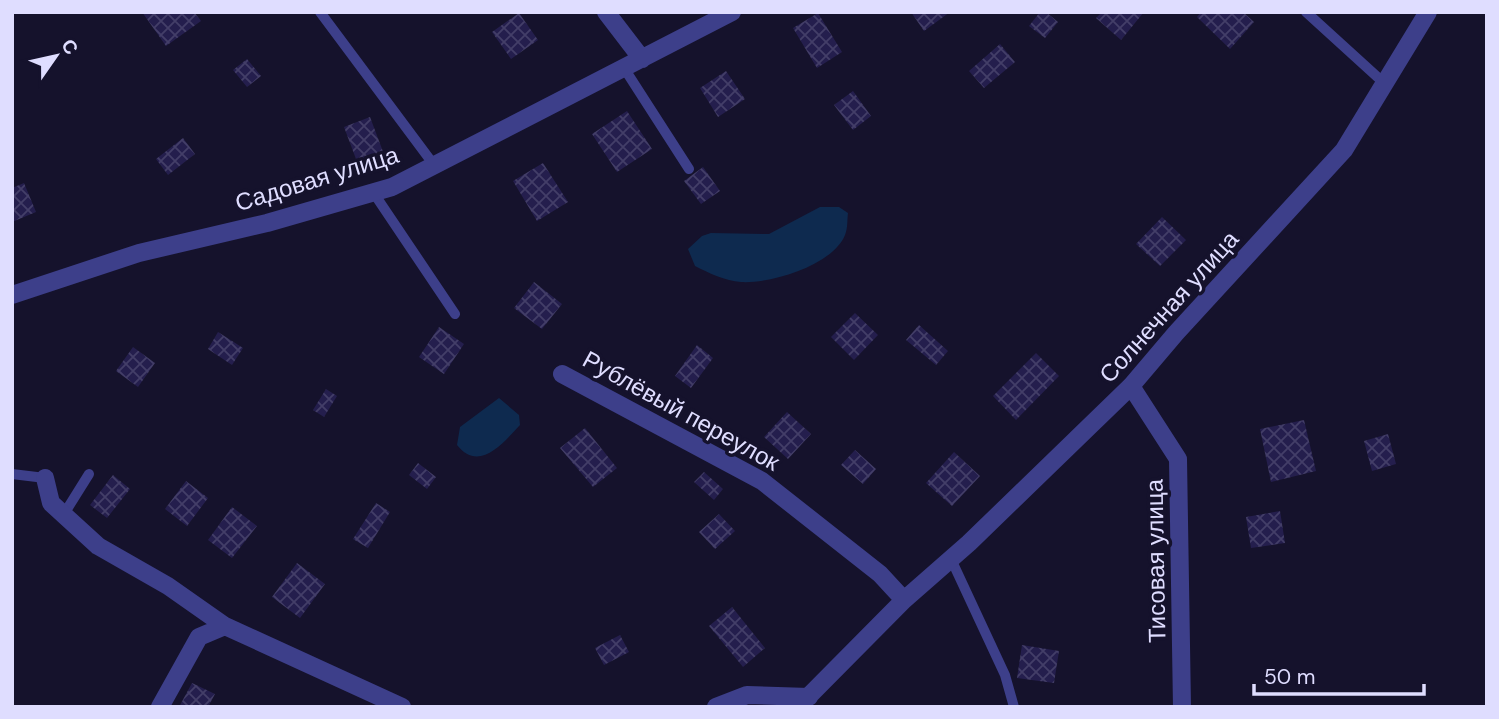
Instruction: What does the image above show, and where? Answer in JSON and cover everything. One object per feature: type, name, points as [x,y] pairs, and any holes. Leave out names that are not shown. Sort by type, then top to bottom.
[{"type":"street","points":[[606,12],[642,59]]},
{"type":"street","name":"Садовая улица","points":[[12,295],[139,253],[267,223],[392,187],[732,12]]},
{"type":"street","name":"Солнечная улица","points":[[804,702],[904,600],[951,559],[1131,386],[1176,332],[1344,150],[1428,12]]},
{"type":"street","name":"Рублёвый переулок","points":[[562,374],[762,481],[870,566],[904,600]]},
{"type":"street","name":"Тисовая улица","points":[[1131,386],[1178,459],[1182,707]]},
{"type":"street","points":[[45,478],[51,503],[98,546],[168,586],[225,626],[377,702],[402,707]]},
{"type":"street","points":[[160,707],[200,637],[225,626]]},
{"type":"street","points":[[716,707],[747,695],[804,702]]},
{"type":"lane","points":[[320,12],[434,165]]},
{"type":"lane","points":[[1306,12],[1384,83]]},
{"type":"lane","points":[[624,68],[689,169]]},
{"type":"lane","points":[[373,192],[455,314]]},
{"type":"lane","points":[[12,474],[45,478]]},
{"type":"lane","points":[[64,514],[89,474]]},
{"type":"lane","points":[[951,559],[1005,675],[1014,707]]},
{"type":"water","points":[[820,207],[839,207],[848,213],[845,235],[838,246],[815,264],[784,276],[754,282],[729,280],[695,266],[688,249],[702,236],[711,233],[769,234]]},
{"type":"water","points":[[499,398],[519,415],[520,425],[490,452],[482,456],[465,453],[457,445],[460,427]]},
{"type":"building","points":[[142,12],[194,12],[201,21],[166,46]]},
{"type":"building","points":[[911,12],[950,12],[924,31]]},
{"type":"building","points":[[1040,12],[1046,12],[1058,22],[1045,38],[1029,26]]},
{"type":"building","points":[[1102,12],[1144,12],[1121,40],[1096,18]]},
{"type":"building","points":[[1201,12],[1243,12],[1254,22],[1230,49],[1197,17]]},
{"type":"building","points":[[519,13],[538,40],[511,59],[492,32]]},
{"type":"building","points":[[818,13],[842,52],[817,68],[793,28]]},
{"type":"building","points":[[1000,44],[1015,62],[984,88],[969,71]]},
{"type":"building","points":[[247,59],[261,76],[247,87],[233,70]]},
{"type":"building","points":[[726,71],[745,99],[718,117],[700,88]]},
{"type":"building","points":[[853,91],[871,116],[853,130],[834,105]]},
{"type":"building","points":[[627,111],[652,149],[617,172],[592,134]]},
{"type":"building","points":[[370,117],[385,157],[359,167],[344,127]]},
{"type":"building","points":[[183,138],[195,154],[168,175],[156,159]]},
{"type":"building","points":[[543,163],[568,202],[537,221],[513,181]]},
{"type":"building","points":[[703,167],[720,191],[701,204],[684,181]]},
{"type":"building","points":[[24,183],[36,212],[12,222],[12,188]]},
{"type":"building","points":[[1162,217],[1186,240],[1160,266],[1136,244]]},
{"type":"building","points":[[534,282],[562,304],[542,329],[514,308]]},
{"type":"building","points":[[855,313],[878,335],[854,360],[831,337]]},
{"type":"building","points":[[919,325],[948,351],[936,365],[906,340]]},
{"type":"building","points":[[439,327],[464,344],[444,374],[419,357]]},
{"type":"building","points":[[218,332],[243,348],[232,365],[208,349]]},
{"type":"building","points":[[697,345],[713,358],[691,388],[675,376]]},
{"type":"building","points":[[133,347],[155,363],[138,387],[116,371]]},
{"type":"building","points":[[1036,353],[1059,376],[1016,420],[993,396]]},
{"type":"building","points":[[326,389],[337,396],[324,417],[313,410]]},
{"type":"building","points":[[787,412],[811,434],[788,459],[764,437]]},
{"type":"building","points":[[1304,420],[1316,471],[1271,482],[1260,429]]},
{"type":"building","points":[[585,428],[617,468],[593,487],[560,448]]},
{"type":"building","points":[[1388,434],[1396,464],[1372,471],[1364,441]]},
{"type":"building","points":[[855,450],[876,469],[863,484],[841,465]]},
{"type":"building","points":[[954,452],[980,476],[952,506],[926,483]]},
{"type":"building","points":[[418,463],[436,477],[427,489],[409,475]]},
{"type":"building","points":[[704,472],[723,489],[714,500],[694,482]]},
{"type":"building","points":[[113,475],[130,489],[107,518],[90,505]]},
{"type":"building","points":[[186,481],[208,498],[187,526],[165,509]]},
{"type":"building","points":[[376,503],[390,512],[368,548],[353,539]]},
{"type":"building","points":[[232,507],[257,526],[232,558],[208,540]]},
{"type":"building","points":[[1280,511],[1285,543],[1251,548],[1246,517]]},
{"type":"building","points":[[719,514],[735,531],[715,549],[699,532]]},
{"type":"building","points":[[297,563],[325,584],[300,618],[272,597]]},
{"type":"building","points":[[732,607],[765,648],[743,667],[709,626]]},
{"type":"building","points":[[620,635],[629,652],[604,665],[595,648]]},
{"type":"building","points":[[1022,645],[1059,651],[1054,683],[1017,678]]},
{"type":"building","points":[[192,683],[215,694],[208,707],[179,707]]}]
